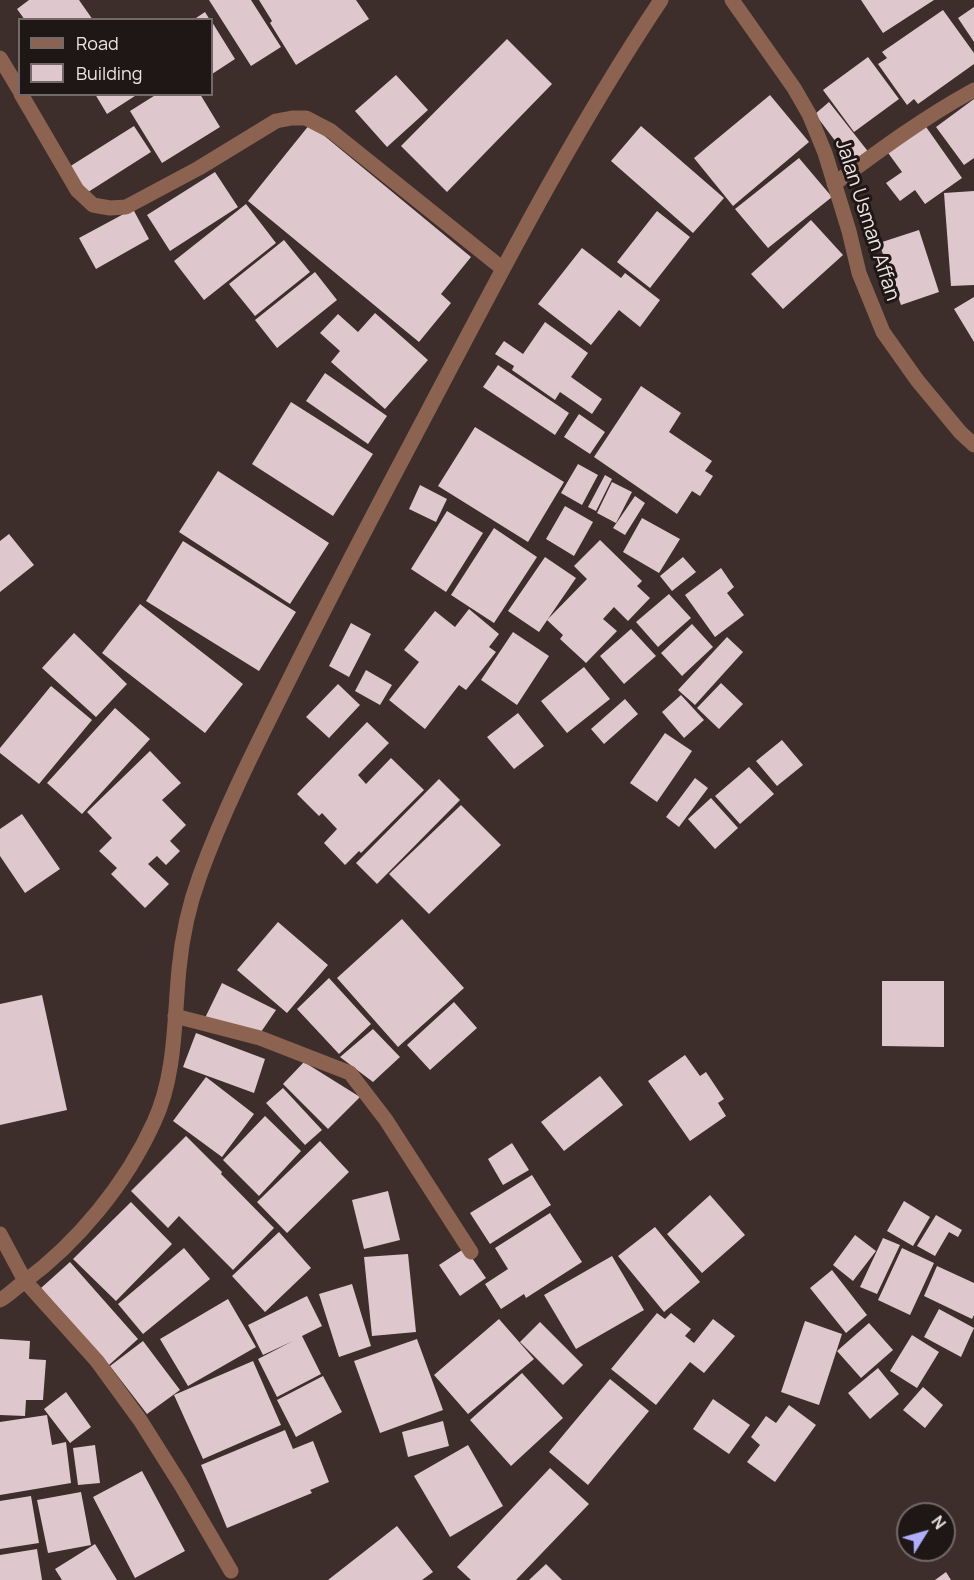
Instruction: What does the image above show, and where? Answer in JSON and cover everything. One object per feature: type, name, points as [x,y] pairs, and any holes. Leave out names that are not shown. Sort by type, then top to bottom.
[{"type":"street","points":[[0,1300],[34,1276],[61,1252],[94,1217],[155,1121],[174,1044],[179,966],[187,917],[199,877],[234,791],[327,603],[503,269],[609,79],[661,0]]},
{"type":"street","name":"Jalan Usman Affan","points":[[732,0],[794,88],[809,114],[825,153],[859,273],[883,332],[917,380],[960,432],[974,445]]},
{"type":"street","points":[[0,58],[18,90]]},
{"type":"street","points":[[834,184],[902,133],[935,111],[974,90]]},
{"type":"street","points":[[22,96],[77,190],[93,205],[126,207],[199,168],[276,121],[306,118],[331,131],[503,269]]},
{"type":"street","points":[[175,1016],[260,1038],[350,1073],[386,1120],[471,1252]]},
{"type":"street","points":[[0,1234],[25,1281],[97,1361],[140,1420],[231,1571]]},
{"type":"building","points":[[29,0],[79,0],[92,18],[24,18],[17,9]]},
{"type":"building","points":[[209,0],[251,0],[281,47],[251,66]]},
{"type":"building","points":[[259,0],[356,0],[369,19],[296,65],[270,23],[272,21]]},
{"type":"building","points":[[861,0],[934,0],[883,33]]},
{"type":"building","points":[[974,7],[974,42],[958,18]]},
{"type":"building","points":[[943,10],[974,53],[974,64],[918,104],[914,99],[907,105],[878,64],[887,58],[882,52]]},
{"type":"building","points":[[205,12],[209,18],[196,18]]},
{"type":"building","points":[[213,24],[235,59],[213,73]]},
{"type":"building","points":[[507,39],[552,84],[447,192],[401,146]]},
{"type":"building","points":[[868,57],[899,99],[854,132],[823,90]]},
{"type":"building","points":[[396,75],[428,110],[387,147],[355,111]]},
{"type":"building","points":[[770,95],[809,142],[733,206],[694,158]]},
{"type":"building","points":[[96,96],[135,96],[107,114]]},
{"type":"building","points":[[154,96],[201,96],[220,127],[162,163],[130,111]]},
{"type":"building","points":[[974,99],[974,158],[964,165],[936,127]]},
{"type":"building","points":[[829,102],[870,154],[854,166],[815,114]]},
{"type":"building","points":[[310,124],[471,257],[441,294],[451,303],[419,342],[248,201]]},
{"type":"building","points":[[924,124],[962,178],[925,204],[915,190],[900,201],[886,183],[902,172],[886,150]]},
{"type":"building","points":[[134,126],[151,152],[85,194],[69,167]]},
{"type":"building","points":[[641,126],[724,198],[693,233],[611,161]]},
{"type":"building","points":[[799,158],[832,197],[768,248],[735,209]]},
{"type":"building","points":[[215,172],[238,207],[170,251],[147,215]]},
{"type":"building","points":[[974,191],[974,285],[951,286],[944,193]]},
{"type":"building","points":[[246,204],[276,243],[204,300],[174,261]]},
{"type":"building","points":[[133,209],[149,239],[96,269],[79,238]]},
{"type":"building","points":[[657,211],[690,237],[650,288],[617,262]]},
{"type":"building","points":[[811,220],[843,255],[783,309],[751,274]]},
{"type":"building","points":[[919,230],[939,292],[901,305],[879,243]]},
{"type":"building","points":[[284,240],[310,272],[255,316],[229,284]]},
{"type":"building","points":[[582,248],[621,278],[625,273],[660,300],[640,327],[619,310],[591,345],[538,304]]},
{"type":"building","points":[[315,272],[337,300],[277,348],[255,320]]},
{"type":"building","points":[[974,297],[974,342],[954,309]]},
{"type":"building","points":[[375,313],[428,360],[385,409],[331,362],[340,351],[320,333],[338,314],[358,332]]},
{"type":"building","points":[[545,322],[588,353],[571,377],[602,399],[592,414],[560,392],[555,400],[512,370],[514,366],[495,354],[504,341],[523,354]]},
{"type":"building","points":[[498,365],[569,413],[555,435],[483,387]]},
{"type":"building","points":[[325,373],[387,416],[368,444],[306,401]]},
{"type":"building","points":[[641,386],[681,413],[669,432],[712,461],[705,471],[713,476],[700,496],[692,491],[677,514],[594,457]]},
{"type":"building","points":[[291,402],[373,454],[333,516],[252,464]]},
{"type":"building","points":[[579,414],[605,432],[590,454],[564,437]]},
{"type":"building","points":[[475,427],[564,482],[528,542],[438,486]]},
{"type":"building","points":[[578,464],[598,475],[582,505],[561,493]]},
{"type":"building","points":[[218,471],[329,543],[290,604],[179,532]]},
{"type":"building","points":[[605,475],[612,479],[596,511],[588,507]]},
{"type":"building","points":[[612,482],[632,492],[616,523],[597,513]]},
{"type":"building","points":[[420,485],[447,499],[436,522],[409,509]]},
{"type":"building","points":[[635,496],[645,503],[625,535],[613,528]]},
{"type":"building","points":[[565,506],[593,522],[574,556],[546,539]]},
{"type":"building","points":[[447,511],[483,533],[446,592],[411,569]]},
{"type":"building","points":[[642,518],[680,539],[659,573],[623,552]]},
{"type":"building","points":[[494,528],[537,557],[494,623],[451,595]]},
{"type":"building","points":[[9,534],[34,565],[0,592],[0,541]]},
{"type":"building","points":[[600,540],[642,581],[637,586],[650,598],[628,621],[614,607],[603,619],[617,631],[586,663],[560,639],[563,635],[547,620],[587,579],[574,566]]},
{"type":"building","points":[[183,541],[296,612],[259,671],[146,601]]},
{"type":"building","points":[[545,557],[576,578],[539,632],[508,611]]},
{"type":"building","points":[[683,557],[696,572],[672,591],[660,576]]},
{"type":"building","points":[[721,568],[734,587],[727,593],[744,615],[715,637],[685,595]]},
{"type":"building","points":[[669,594],[691,618],[658,647],[636,622]]},
{"type":"building","points":[[140,604],[243,684],[205,733],[102,653]]},
{"type":"building","points":[[469,609],[499,634],[489,647],[496,652],[466,690],[459,685],[425,729],[389,700],[419,662],[404,650],[435,611],[455,627]]},
{"type":"building","points":[[351,623],[371,634],[349,677],[329,666]]},
{"type":"building","points":[[692,624],[713,647],[682,676],[661,653]]},
{"type":"building","points":[[631,629],[656,656],[624,684],[600,656]]},
{"type":"building","points":[[513,632],[549,656],[517,705],[481,680]]},
{"type":"building","points":[[74,633],[127,684],[96,717],[42,668]]},
{"type":"building","points":[[727,637],[743,652],[695,705],[678,690]]},
{"type":"building","points":[[584,667],[610,699],[567,733],[541,701]]},
{"type":"building","points":[[366,670],[392,685],[380,705],[355,691]]},
{"type":"building","points":[[721,683],[743,704],[719,729],[697,708]]},
{"type":"building","points":[[338,684],[360,705],[329,738],[306,717]]},
{"type":"building","points":[[51,686],[92,720],[39,784],[0,753],[0,748]]},
{"type":"building","points":[[681,695],[704,720],[684,738],[662,712]]},
{"type":"building","points":[[625,699],[638,714],[604,744],[591,729]]},
{"type":"building","points":[[115,708],[150,739],[82,814],[47,783]]},
{"type":"building","points":[[518,713],[544,746],[514,769],[487,737]]},
{"type":"building","points":[[367,722],[389,743],[358,775],[366,784],[391,758],[424,790],[361,853],[359,851],[345,865],[324,843],[337,829],[322,813],[319,816],[297,794]]},
{"type":"building","points":[[665,733],[692,751],[657,802],[630,783]]},
{"type":"building","points":[[782,740],[803,765],[777,786],[756,761]]},
{"type":"building","points":[[150,751],[181,783],[162,800],[186,825],[170,841],[180,851],[166,865],[157,856],[148,864],[169,884],[145,908],[111,874],[117,868],[99,851],[112,838],[87,812]]},
{"type":"building","points":[[749,767],[774,794],[740,824],[715,796]]},
{"type":"building","points":[[695,778],[708,788],[679,827],[666,817]]},
{"type":"building","points":[[439,779],[460,800],[377,884],[356,863]]},
{"type":"building","points":[[711,798],[738,828],[715,849],[688,819]]},
{"type":"building","points":[[461,805],[501,845],[429,914],[389,874]]},
{"type":"building","points":[[22,814],[60,869],[25,893],[0,856],[0,829]]},
{"type":"building","points":[[402,919],[464,988],[398,1047],[337,978]]},
{"type":"building","points":[[278,922],[328,965],[287,1013],[237,970]]},
{"type":"building","points":[[329,978],[371,1024],[339,1054],[297,1009]]},
{"type":"building","points":[[882,981],[944,981],[944,1047],[882,1046]]},
{"type":"building","points":[[222,983],[276,1010],[261,1032],[205,1018]]},
{"type":"building","points":[[42,995],[67,1110],[0,1125],[0,1004]]},
{"type":"building","points":[[454,1002],[477,1028],[430,1070],[407,1045]]},
{"type":"building","points":[[373,1029],[400,1057],[373,1082],[340,1057]]},
{"type":"building","points":[[196,1033],[265,1059],[254,1093],[183,1067]]},
{"type":"building","points":[[685,1055],[700,1076],[706,1072],[724,1099],[718,1103],[726,1116],[690,1141],[648,1081]]},
{"type":"building","points":[[304,1062],[360,1097],[328,1129],[283,1084]]},
{"type":"building","points":[[600,1076],[623,1105],[564,1151],[541,1122]]},
{"type":"building","points":[[206,1077],[254,1114],[222,1157],[173,1121]]},
{"type":"building","points":[[283,1088],[322,1130],[305,1145],[266,1103]]},
{"type":"building","points":[[265,1116],[301,1151],[259,1196],[223,1160]]},
{"type":"building","points":[[186,1136],[274,1228],[233,1270],[179,1216],[168,1228],[131,1191]]},
{"type":"building","points":[[320,1141],[349,1172],[287,1233],[257,1202]]},
{"type":"building","points":[[512,1143],[529,1170],[503,1185],[488,1159]]},
{"type":"building","points":[[532,1175],[551,1205],[490,1244],[470,1213]]},
{"type":"building","points":[[388,1191],[400,1240],[364,1249],[352,1200]]},
{"type":"building","points":[[710,1195],[745,1235],[702,1273],[667,1234]]},
{"type":"building","points":[[904,1201],[930,1217],[913,1246],[887,1231]]},
{"type":"building","points":[[131,1202],[172,1244],[116,1301],[73,1259]]},
{"type":"building","points":[[550,1213],[582,1262],[526,1298],[524,1294],[501,1309],[485,1284],[508,1269],[495,1248]]},
{"type":"building","points":[[936,1215],[962,1230],[958,1237],[949,1232],[935,1256],[917,1246]]},
{"type":"building","points":[[655,1227],[700,1282],[664,1312],[618,1256]]},
{"type":"building","points":[[279,1232],[311,1268],[265,1312],[232,1276]]},
{"type":"building","points":[[855,1235],[876,1251],[853,1281],[833,1265]]},
{"type":"building","points":[[883,1238],[900,1245],[877,1294],[860,1287]]},
{"type":"building","points":[[184,1248],[210,1279],[143,1334],[118,1304]]},
{"type":"building","points":[[465,1248],[486,1278],[460,1296],[439,1265]]},
{"type":"building","points":[[902,1248],[934,1263],[910,1315],[878,1300]]},
{"type":"building","points":[[408,1254],[416,1332],[372,1336],[364,1257]]},
{"type":"building","points":[[612,1256],[644,1310],[576,1349],[544,1295]]},
{"type":"building","points":[[70,1262],[138,1339],[109,1365],[41,1288]]},
{"type":"building","points":[[937,1266],[974,1283],[972,1319],[924,1296]]},
{"type":"building","points":[[832,1270],[867,1315],[846,1333],[810,1288]]},
{"type":"building","points":[[352,1284],[371,1346],[339,1357],[319,1294]]},
{"type":"building","points":[[307,1296],[322,1326],[302,1336],[321,1374],[277,1397],[258,1359],[293,1341],[263,1355],[248,1325]]},
{"type":"building","points":[[228,1299],[256,1347],[188,1386],[160,1339]]},
{"type":"building","points":[[939,1309],[974,1328],[961,1357],[924,1337]]},
{"type":"building","points":[[657,1313],[665,1319],[671,1313],[691,1329],[685,1336],[694,1343],[713,1319],[735,1336],[704,1373],[690,1362],[656,1405],[611,1369]]},
{"type":"building","points":[[499,1319],[534,1359],[468,1414],[434,1375]]},
{"type":"building","points":[[805,1321],[842,1334],[819,1405],[781,1392]]},
{"type":"building","points":[[540,1322],[583,1365],[563,1385],[520,1342]]},
{"type":"building","points":[[869,1323],[893,1350],[861,1378],[837,1351]]},
{"type":"building","points":[[912,1335],[939,1352],[917,1388],[890,1371]]},
{"type":"building","points":[[0,1339],[30,1341],[29,1359],[46,1360],[43,1400],[26,1400],[25,1416],[0,1415]]},
{"type":"building","points":[[417,1339],[443,1410],[380,1433],[354,1361]]},
{"type":"building","points":[[143,1341],[180,1390],[147,1414],[110,1366]]},
{"type":"building","points":[[253,1361],[281,1425],[203,1459],[174,1395]]},
{"type":"building","points":[[878,1368],[899,1394],[870,1419],[848,1393]]},
{"type":"building","points":[[522,1373],[563,1418],[511,1466],[470,1420]]},
{"type":"building","points":[[323,1376],[342,1412],[296,1437],[277,1400]]},
{"type":"building","points":[[610,1379],[649,1411],[588,1485],[549,1452]]},
{"type":"building","points":[[923,1387],[943,1405],[925,1428],[903,1410]]},
{"type":"building","points":[[66,1392],[91,1427],[70,1443],[44,1409]]},
{"type":"building","points":[[713,1399],[750,1425],[729,1454],[693,1429]]},
{"type":"building","points":[[789,1405],[816,1425],[775,1482],[747,1462],[760,1445],[751,1437],[766,1416],[776,1423]]},
{"type":"building","points":[[47,1415],[52,1445],[66,1442],[71,1483],[0,1495],[0,1422]]},
{"type":"building","points":[[443,1421],[449,1446],[408,1457],[402,1432]]},
{"type":"building","points":[[285,1430],[293,1449],[313,1441],[329,1482],[310,1490],[312,1493],[227,1528],[201,1465]]},
{"type":"building","points":[[95,1445],[100,1483],[78,1485],[73,1448]]},
{"type":"building","points":[[468,1445],[503,1506],[450,1537],[414,1476]]},
{"type":"building","points":[[550,1468],[589,1504],[516,1580],[471,1580],[457,1567]]},
{"type":"building","points":[[142,1471],[185,1551],[135,1578],[93,1497]]},
{"type":"building","points":[[81,1492],[91,1545],[48,1553],[37,1500]]},
{"type":"building","points":[[31,1496],[39,1543],[0,1549],[0,1501]]},
{"type":"building","points":[[397,1526],[433,1572],[422,1580],[328,1580]]},
{"type":"building","points":[[95,1544],[117,1580],[62,1580],[55,1569]]},
{"type":"building","points":[[37,1549],[42,1580],[0,1580],[0,1555]]},
{"type":"building","points":[[546,1564],[562,1580],[529,1580]]},
{"type":"building","points":[[946,1572],[951,1580],[935,1580]]}]
